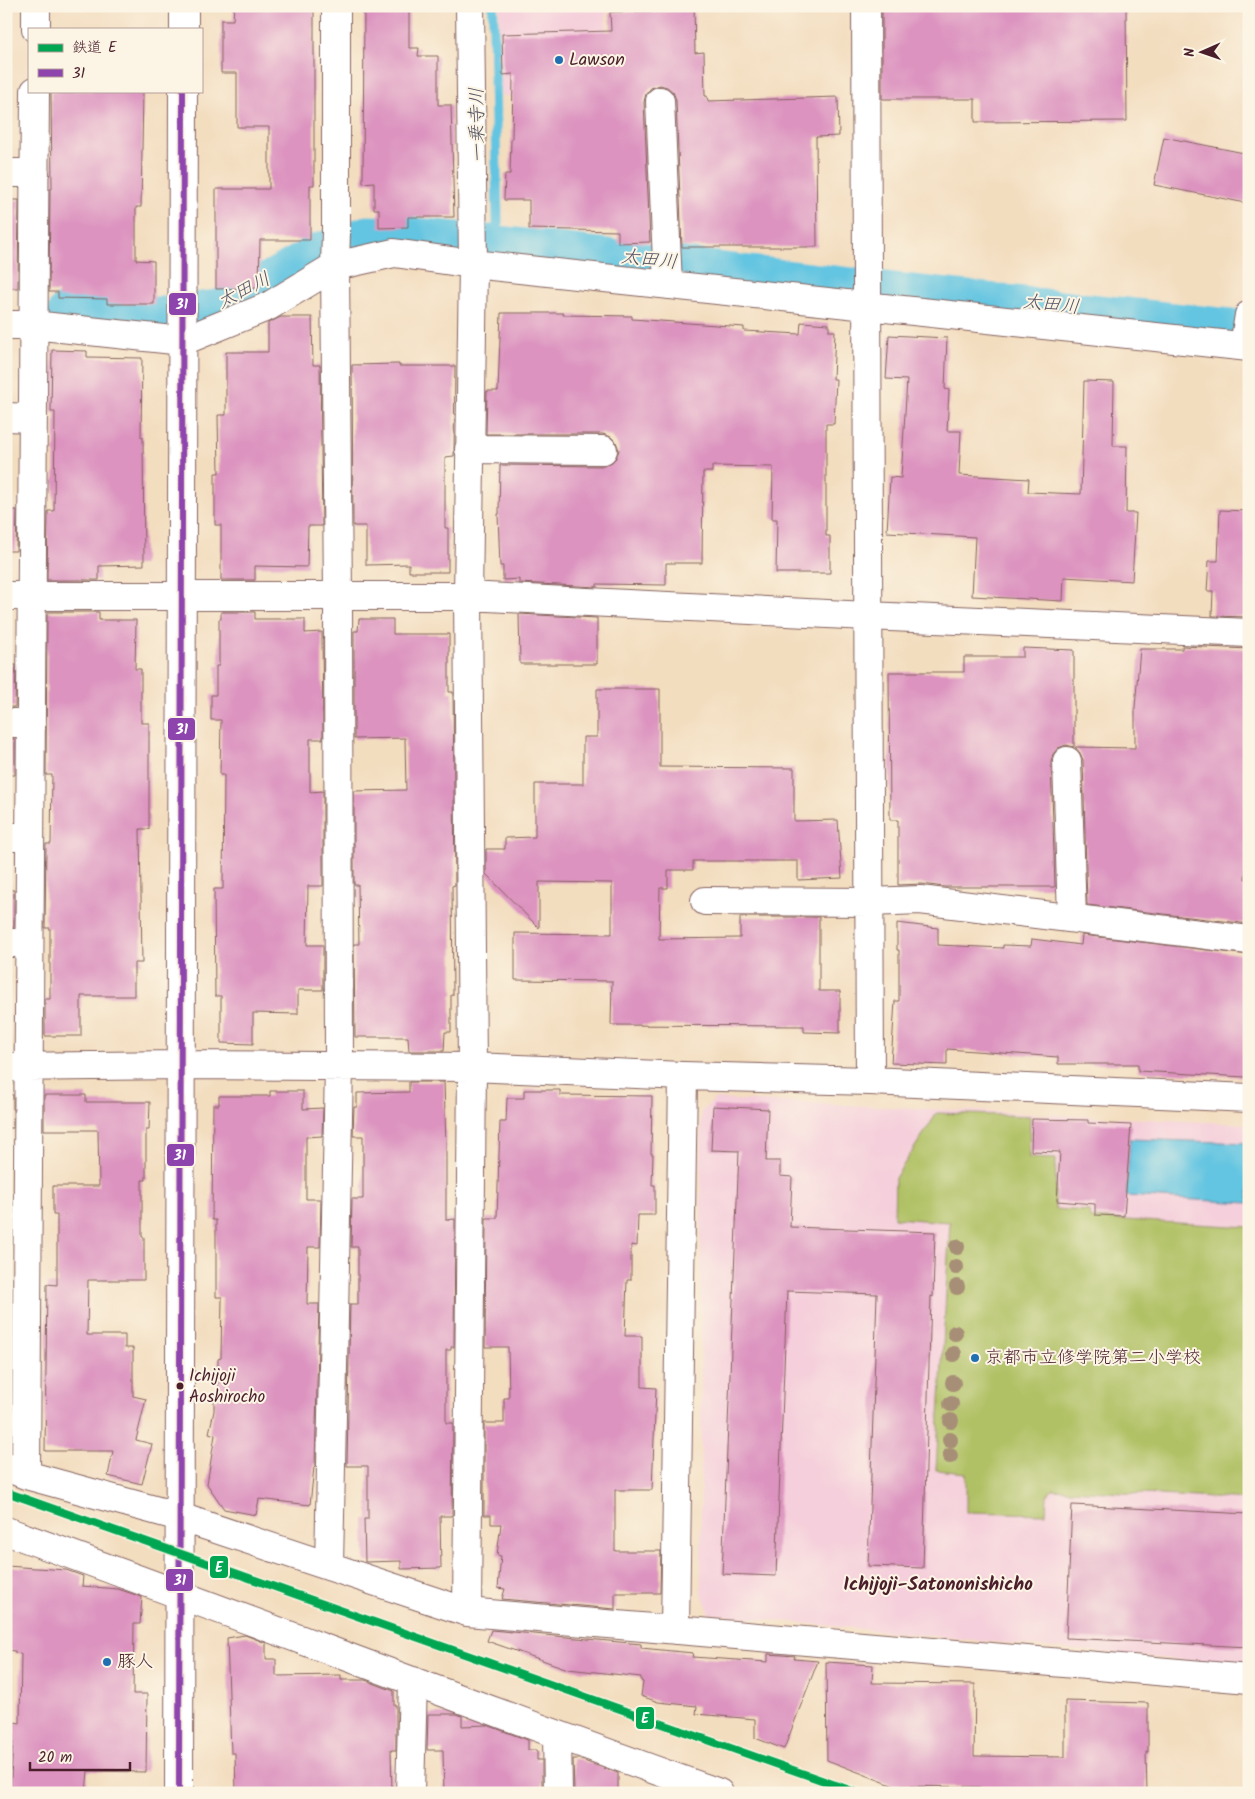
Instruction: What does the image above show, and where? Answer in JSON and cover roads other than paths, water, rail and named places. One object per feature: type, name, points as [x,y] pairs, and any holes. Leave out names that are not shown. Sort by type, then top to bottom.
[{"type":"street","points":[[36,6],[36,28]]},
{"type":"street","points":[[184,6],[184,28]]},
{"type":"street","points":[[329,1566],[338,1066],[336,6]]},
{"type":"street","points":[[467,1612],[472,1066],[468,596],[473,248],[470,6]]},
{"type":"street","points":[[866,6],[870,1081]]},
{"type":"street","points":[[35,92],[33,325],[20,418],[16,1471],[180,1517],[467,1612],[1249,1678]]},
{"type":"street","points":[[179,1793],[183,92]]},
{"type":"street","points":[[660,101],[668,285]]},
{"type":"street","points":[[6,173],[35,173]]},
{"type":"street","points":[[6,325],[183,322],[269,306],[335,250],[394,253],[473,248],[668,285],[867,292],[1246,346],[1249,315]]},
{"type":"street","points":[[469,450],[603,450]]},
{"type":"street","points":[[19,596],[468,596],[1249,633]]},
{"type":"street","points":[[1067,761],[1072,918]]},
{"type":"street","points":[[706,901],[870,902],[920,900],[1249,940]]},
{"type":"street","points":[[18,1066],[472,1066],[1249,1098]]},
{"type":"street","points":[[675,1630],[683,1076]]},
{"type":"street","points":[[6,1531],[179,1593],[557,1735],[718,1793]]},
{"type":"street","points":[[410,1793],[413,1681]]},
{"type":"street","points":[[557,1735],[558,1793]]},
{"type":"water","points":[[1130,1139],[1249,1143],[1249,1203],[1126,1196]]},
{"type":"waterway","name":"一乗寺川","points":[[493,6],[498,243]]},
{"type":"waterway","name":"太田川","points":[[65,311],[132,317],[219,307],[320,250],[367,233],[404,234],[498,243],[893,290],[1249,328]]},
{"type":"rail line","name":"E","points":[[6,1492],[858,1793]]},
{"type":"place","name":"Lawson","points":[[559,60]]},
{"type":"place","name":"京都市立修学院第二小学校","points":[[975,1358]]},
{"type":"place","name":"Ichijoji Aoshirocho","points":[[180,1386]]},
{"type":"place","name":"豚人","points":[[107,1662]]},
{"type":"district","name":"Ichijoji-Satononishicho","points":[[938,1585]]}]
